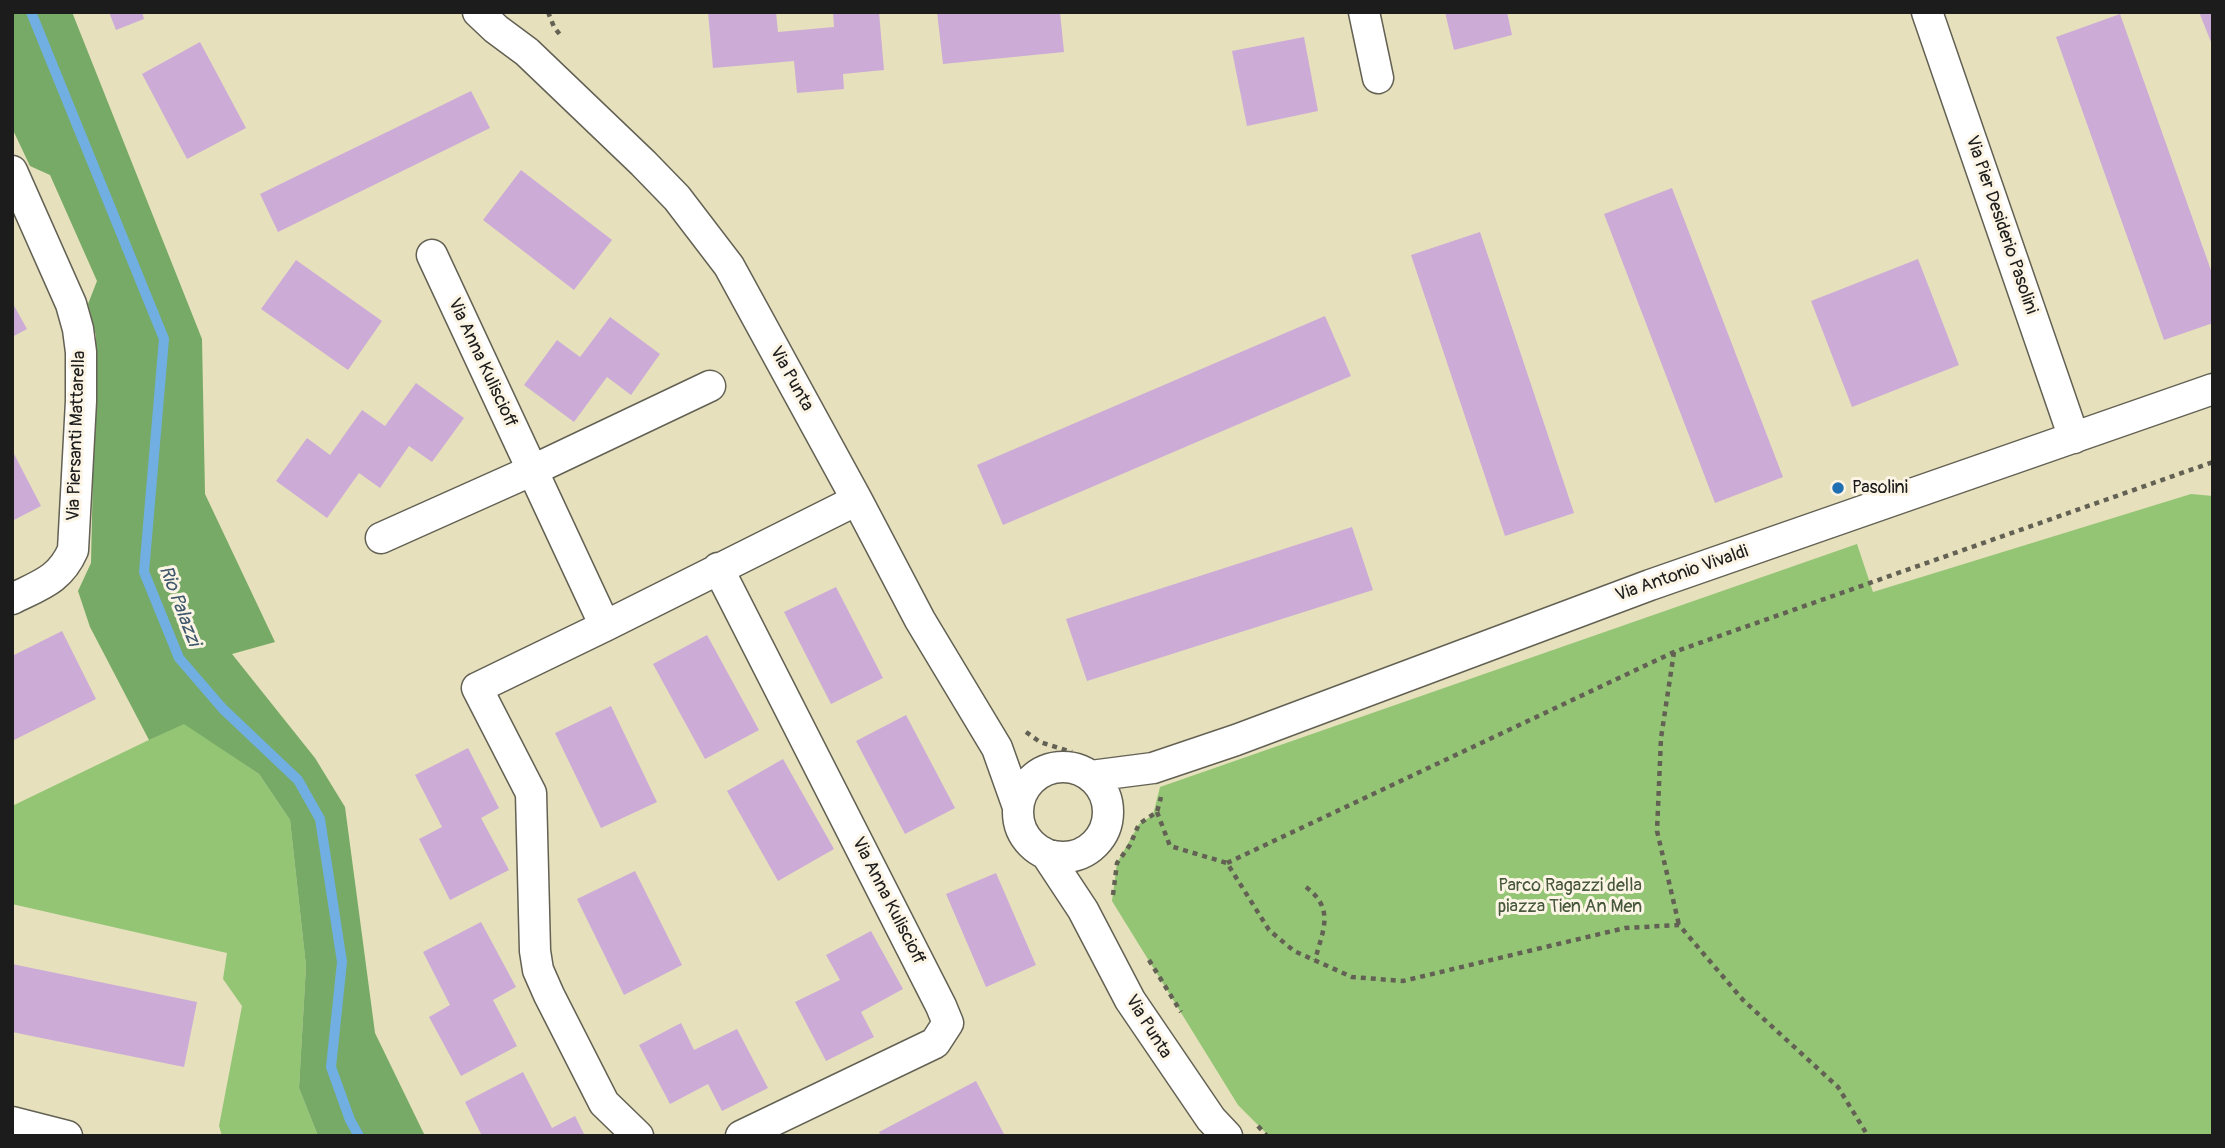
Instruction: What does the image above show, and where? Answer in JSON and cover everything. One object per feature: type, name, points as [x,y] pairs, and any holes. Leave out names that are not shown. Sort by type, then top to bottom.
[{"type":"street","name":"Via Punta","points":[[478,12],[527,52],[602,121],[677,198],[721,256],[857,500],[920,620],[997,748],[1018,807],[1021,830],[1035,848],[1046,854],[1083,910],[1130,1000],[1211,1119],[1227,1136]]},
{"type":"street","name":"Via Punta","points":[[510,12],[527,52]]},
{"type":"street","points":[[1364,12],[1378,78]]},
{"type":"street","name":"Via Pier Desiderio Pasolini","points":[[1927,12],[2074,438]]},
{"type":"street","name":"Via Piersanti Mattarella","points":[[12,171],[71,304],[81,352],[73,550],[58,574],[21,594]]},
{"type":"street","name":"Via Anna Kuliscioff","points":[[432,255],[605,626]]},
{"type":"street","points":[[381,538],[710,386]]},
{"type":"street","name":"Via Antonio Vivaldi","points":[[1108,803],[1153,768],[1236,740],[1650,585],[2213,389]]},
{"type":"street","points":[[638,1136],[604,1103],[538,970],[535,951],[531,793],[477,688],[857,500]]},
{"type":"street","name":"Via Anna Kuliscioff","points":[[718,568],[942,1006],[948,1023],[935,1043],[741,1136]]},
{"type":"street","points":[[997,748],[1052,768]]},
{"type":"street","points":[[1018,807],[1029,781],[1052,768],[1079,769],[1086,764],[1098,783],[1108,803],[1105,830],[1098,841],[1088,850],[1074,856],[1046,854]]},
{"type":"street","name":"Via Antonio Vivaldi","points":[[1086,764],[1153,768]]},
{"type":"street","points":[[1083,910],[1088,850]]},
{"type":"street","points":[[12,1122],[67,1136]]},
{"type":"path","points":[[548,12],[554,27],[566,43]]},
{"type":"path","points":[[1227,863],[1674,652],[2213,462]]},
{"type":"path","points":[[1674,652],[1661,738],[1657,831],[1679,925],[1743,1000],[1838,1087],[1868,1136]]},
{"type":"path","points":[[1024,730],[1040,742],[1070,752],[1086,764]]},
{"type":"path","points":[[1153,768],[1162,791],[1157,812],[1170,846],[1227,863],[1269,930],[1294,951],[1352,977],[1403,981],[1625,928],[1679,925]]},
{"type":"path","points":[[1112,901],[1117,863],[1130,845],[1139,824],[1157,812]]},
{"type":"path","points":[[1306,887],[1317,895],[1324,911],[1324,924],[1315,960]]},
{"type":"path","points":[[1147,958],[1182,1014]]},
{"type":"path","points":[[1252,1121],[1267,1136]]},
{"type":"green space","points":[[12,12],[72,12],[202,339],[205,494],[275,642],[232,654],[315,758],[345,807],[375,1033],[425,1136],[318,1136],[299,1088],[306,966],[290,820],[259,774],[184,724],[149,740],[90,627],[78,591],[91,563],[96,336],[88,304],[97,281],[50,175],[30,166],[12,128]]},
{"type":"green space","name":"Parco Ragazzi della piazza Tien An Men","points":[[2191,494],[2213,496],[2213,1136],[1269,1136],[1238,1105],[1112,901],[1117,863],[1139,824],[1153,815],[1160,787],[1857,544],[1873,592]]},
{"type":"green space","points":[[184,723],[259,774],[290,820],[306,966],[299,1088],[318,1136],[222,1136],[219,1126],[242,1006],[223,979],[227,953],[12,904],[12,806]]},
{"type":"building","points":[[109,12],[142,12],[144,19],[116,30]]},
{"type":"building","points":[[708,12],[776,12],[778,32],[834,27],[833,12],[879,12],[884,70],[843,74],[844,89],[797,93],[794,61],[713,68]]},
{"type":"building","points":[[937,12],[1060,12],[1064,52],[943,64]]},
{"type":"building","points":[[1445,12],[1507,12],[1512,35],[1454,50]]},
{"type":"building","points":[[2199,12],[2213,12],[2213,47]]},
{"type":"building","points":[[2120,14],[2213,276],[2213,323],[2164,340],[2056,37]]},
{"type":"building","points":[[1304,37],[1318,111],[1247,126],[1232,51]]},
{"type":"building","points":[[200,42],[246,128],[187,159],[142,74]]},
{"type":"building","points":[[471,91],[490,128],[278,232],[260,194]]},
{"type":"building","points":[[521,170],[612,240],[574,290],[483,220]]},
{"type":"building","points":[[1672,188],[1783,477],[1715,503],[1604,214]]},
{"type":"building","points":[[1480,232],[1574,513],[1505,536],[1411,255]]},
{"type":"building","points":[[1918,259],[1959,365],[1852,407],[1811,301]]},
{"type":"building","points":[[296,260],[382,321],[348,370],[261,309]]},
{"type":"building","points":[[12,302],[27,329],[12,337]]},
{"type":"building","points":[[1325,316],[1351,376],[1003,525],[977,465]]},
{"type":"building","points":[[610,317],[660,354],[631,395],[607,377],[574,422],[524,385],[557,340],[580,357]]},
{"type":"building","points":[[416,383],[464,418],[432,462],[409,446],[380,488],[359,473],[327,518],[276,481],[307,438],[330,455],[362,410],[385,426]]},
{"type":"building","points":[[12,450],[41,506],[12,521]]},
{"type":"building","points":[[1352,527],[1373,590],[1087,681],[1066,619]]},
{"type":"building","points":[[836,587],[883,678],[831,704],[784,612]]},
{"type":"building","points":[[62,631],[96,699],[12,741],[12,656]]},
{"type":"building","points":[[707,635],[759,730],[705,759],[653,664]]},
{"type":"building","points":[[611,706],[657,802],[601,828],[555,733]]},
{"type":"building","points":[[906,715],[955,808],[905,834],[856,741]]},
{"type":"building","points":[[468,748],[499,808],[481,818],[509,870],[450,900],[419,839],[442,827],[415,775]]},
{"type":"building","points":[[783,759],[834,849],[778,881],[727,791]]},
{"type":"building","points":[[635,871],[682,965],[624,995],[577,899]]},
{"type":"building","points":[[996,873],[1036,965],[986,987],[946,894]]},
{"type":"building","points":[[481,922],[516,987],[493,1000],[517,1046],[461,1076],[429,1017],[450,1005],[423,952]]},
{"type":"building","points":[[871,931],[903,989],[861,1012],[874,1037],[826,1061],[795,1002],[840,980],[826,955]]},
{"type":"building","points":[[12,964],[197,1002],[184,1067],[12,1032]]},
{"type":"building","points":[[681,1023],[694,1050],[737,1029],[768,1088],[722,1111],[708,1084],[670,1104],[639,1045]]},
{"type":"building","points":[[523,1072],[552,1128],[575,1116],[585,1136],[482,1136],[465,1102]]},
{"type":"building","points":[[976,1081],[1005,1136],[881,1136],[879,1132]]},
{"type":"waterway","name":"Rio Palazzi","points":[[31,12],[164,339],[144,572],[179,658],[223,709],[298,780],[320,819],[342,962],[331,1067],[350,1120],[359,1136]]},
{"type":"place","name":"Pasolini","points":[[1838,488]]}]
